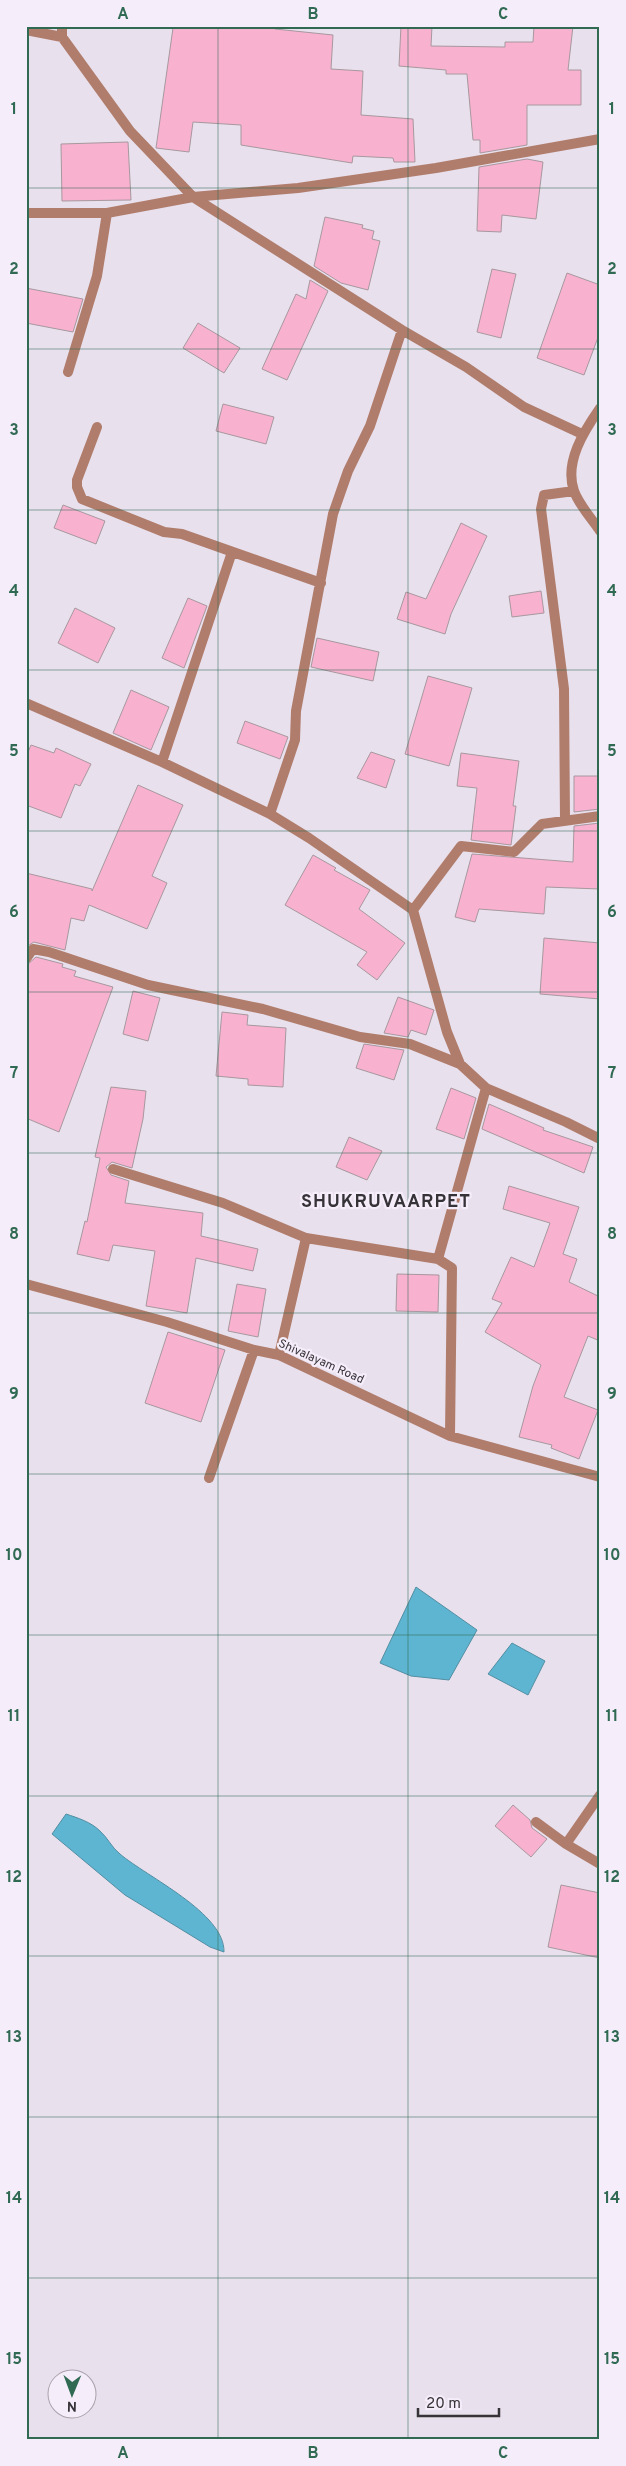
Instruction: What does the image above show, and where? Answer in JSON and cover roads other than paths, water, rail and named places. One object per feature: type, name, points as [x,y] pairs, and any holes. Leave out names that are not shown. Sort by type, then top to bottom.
[{"type":"street","points":[[62,26],[62,37],[130,131],[193,197],[402,330],[466,367],[524,407],[582,434]]},
{"type":"street","points":[[26,30],[62,37]]},
{"type":"street","points":[[26,213],[107,213],[193,197],[298,188],[436,168],[600,139]]},
{"type":"street","points":[[68,372],[97,276],[107,213]]},
{"type":"street","points":[[270,814],[295,740],[296,711],[333,514],[348,471],[370,426],[402,330]]},
{"type":"street","points":[[600,408],[582,434],[572,462],[574,491],[600,531]]},
{"type":"street","points":[[97,427],[78,480],[82,499],[164,532],[182,534],[321,583]]},
{"type":"street","points":[[565,820],[564,689],[541,509],[544,496],[574,491]]},
{"type":"street","points":[[162,762],[232,552]]},
{"type":"street","points":[[26,703],[162,762],[270,814],[309,838],[413,910],[447,1032],[460,1064]]},
{"type":"street","points":[[413,910],[461,846],[514,852],[542,824],[600,816]]},
{"type":"street","points":[[26,959],[30,948],[93,966],[148,985],[263,1010],[360,1036],[410,1044],[460,1064],[486,1088],[566,1122],[600,1140]]},
{"type":"street","points":[[438,1259],[486,1088]]},
{"type":"street","points":[[113,1169],[223,1203],[306,1238],[438,1259],[452,1268],[450,1436]]},
{"type":"street","points":[[279,1355],[306,1238]]},
{"type":"street","name":"Shivalayam Road","points":[[26,1284],[166,1322],[254,1350],[279,1355],[450,1436],[600,1477]]},
{"type":"street","points":[[209,1478],[254,1350]]},
{"type":"street","points":[[566,1844],[600,1795]]},
{"type":"street","points":[[536,1822],[566,1844],[600,1864]]},
{"type":"water","points":[[416,1587],[477,1630],[449,1680],[411,1676],[380,1663]]},
{"type":"water","points":[[512,1643],[545,1661],[528,1695],[488,1674]]},
{"type":"water","points":[[66,1814],[93,1825],[120,1854],[199,1910],[212,1923],[221,1938],[224,1952],[210,1947],[125,1895],[52,1834]]},
{"type":"district","name":"SHUKRUVAARPET","points":[[386,1202]]}]
